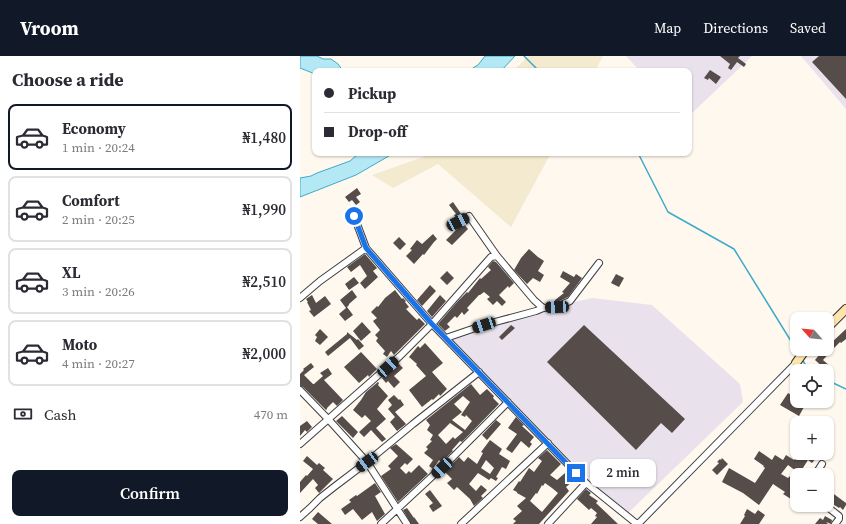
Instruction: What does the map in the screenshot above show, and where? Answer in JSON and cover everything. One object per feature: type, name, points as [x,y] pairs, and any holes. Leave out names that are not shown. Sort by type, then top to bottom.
[{"type":"street","points":[[354,216],[366,248],[432,324],[586,483],[637,524],[796,363],[801,356]]},
{"type":"street","points":[[458,222],[468,216],[497,256],[534,300],[543,308]]},
{"type":"street","points":[[300,298],[320,281],[366,248]]},
{"type":"street","points":[[300,444],[400,356],[432,324],[491,257],[497,256]]},
{"type":"street","points":[[446,338],[543,308],[557,307],[570,301],[599,263]]},
{"type":"street","points":[[834,321],[846,309]]},
{"type":"street","points":[[300,517],[329,491],[479,372]]},
{"type":"street","points":[[300,390],[367,462],[407,524]]},
{"type":"street","points":[[381,524],[454,457],[508,402]]},
{"type":"street","points":[[461,524],[548,443]]},
{"type":"street","points":[[819,468],[822,464]]},
{"type":"street","points":[[548,524],[586,483]]},
{"type":"street","points":[[834,512],[839,516],[839,519],[835,524]]},
{"type":"shaded area","points":[[528,56],[603,56],[597,68],[516,68]]},
{"type":"shaded area","points":[[626,56],[752,56],[692,113],[692,68],[637,68]]},
{"type":"shaded area","points":[[801,56],[846,56],[846,109]]},
{"type":"shaded area","points":[[426,156],[549,156],[511,227],[438,164],[393,188],[372,175]]},
{"type":"shaded area","points":[[592,298],[652,305],[740,384],[743,402],[625,516],[448,336],[501,318]]},
{"type":"water","points":[[300,56],[317,56],[323,59],[331,59],[341,68],[312,68],[312,73],[300,68]]},
{"type":"water","points":[[485,56],[515,56],[504,68],[473,68],[478,65]]},
{"type":"water","points":[[356,156],[389,156],[356,175],[300,197],[300,178],[311,176],[350,161]]},
{"type":"building","points":[[720,56],[740,56],[738,58],[746,64],[744,67],[737,62],[731,70],[728,68],[730,64]]},
{"type":"building","points":[[819,56],[846,56],[846,99],[812,62]]},
{"type":"building","points":[[710,70],[721,77],[716,84],[709,78],[708,80],[704,78]]},
{"type":"building","points":[[357,188],[361,194],[356,197],[360,202],[356,205],[352,200],[349,202],[345,197]]},
{"type":"building","points":[[453,202],[462,215],[456,218],[454,215],[456,214],[449,205]]},
{"type":"building","points":[[464,224],[468,229],[452,245],[446,240]]},
{"type":"building","points":[[433,234],[437,239],[424,255],[423,254],[414,264],[406,256],[412,250],[410,249],[417,240],[422,244]]},
{"type":"building","points":[[399,237],[406,244],[400,250],[393,243]]},
{"type":"building","points":[[529,249],[544,261],[538,271],[544,275],[540,282],[533,278],[527,284],[514,270],[521,258]]},
{"type":"building","points":[[365,254],[377,268],[373,271],[378,277],[365,289],[360,283],[367,276],[360,265],[351,272],[347,267]]},
{"type":"building","points":[[493,261],[496,262],[514,283],[509,288],[508,286],[499,295],[506,302],[502,306],[497,301],[493,305],[487,299],[490,297],[484,292],[479,295],[467,308],[469,310],[464,315],[462,312],[457,318],[455,316],[447,324],[450,327],[445,331],[438,324],[458,301],[467,292],[468,293],[480,278],[481,279],[491,270],[488,267]]},
{"type":"building","points":[[447,271],[454,278],[447,285],[440,278]]},
{"type":"building","points":[[563,271],[574,277],[576,274],[582,278],[568,297],[555,303],[555,300],[564,293],[562,292],[570,283],[560,277]]},
{"type":"building","points":[[616,274],[624,278],[619,287],[611,283]]},
{"type":"building","points":[[354,277],[359,283],[349,290],[345,284]]},
{"type":"building","points":[[430,285],[436,291],[422,306],[417,300]]},
{"type":"building","points":[[352,290],[357,297],[347,307],[353,315],[345,321],[339,314],[346,308],[340,300]]},
{"type":"building","points":[[395,290],[402,299],[403,298],[406,301],[405,302],[409,307],[406,309],[417,320],[419,318],[425,324],[394,355],[391,351],[387,357],[383,354],[385,351],[376,341],[378,338],[375,335],[380,330],[373,321],[377,318],[371,312]]},
{"type":"building","points":[[312,295],[316,303],[325,296],[331,304],[314,317],[309,311],[311,310],[306,299]]},
{"type":"building","points":[[440,295],[446,301],[432,317],[427,311]]},
{"type":"building","points":[[362,322],[371,332],[361,341],[353,331]]},
{"type":"building","points":[[511,325],[515,328],[502,340],[499,337]]},
{"type":"building","points":[[584,325],[685,419],[672,433],[661,423],[636,450],[547,362]]},
{"type":"building","points":[[320,329],[328,337],[320,345],[315,341],[317,337],[315,335]]},
{"type":"building","points":[[846,329],[846,339],[841,343],[840,342],[834,348],[834,340]]},
{"type":"building","points":[[347,332],[357,340],[358,339],[364,346],[359,350],[350,338],[328,356],[325,352],[347,334]]},
{"type":"building","points":[[425,343],[443,363],[432,372],[447,389],[440,396],[439,394],[422,407],[409,390],[426,376],[416,365],[417,364],[409,357],[418,346],[420,348]]},
{"type":"building","points":[[361,352],[377,369],[369,377],[368,375],[359,383],[344,367]]},
{"type":"building","points":[[818,356],[827,356],[823,360],[828,364],[819,364],[815,360]]},
{"type":"building","points":[[311,363],[314,367],[304,375],[313,384],[323,376],[320,373],[328,368],[332,374],[324,380],[343,400],[337,406],[333,402],[326,410],[303,387],[300,386],[300,374],[304,370],[303,369]]},
{"type":"building","points":[[399,364],[403,368],[394,376],[400,382],[394,388],[388,381],[386,383],[382,378]]},
{"type":"building","points":[[378,382],[378,385],[388,396],[377,409],[386,419],[376,428],[386,439],[382,442],[371,430],[364,437],[359,432],[371,421],[365,415],[362,418],[353,410],[366,392]]},
{"type":"building","points":[[471,384],[480,395],[487,389],[499,404],[462,442],[460,441],[450,454],[441,462],[439,460],[433,469],[429,466],[433,460],[424,453],[428,449],[426,447],[432,441],[430,440],[433,435],[427,430],[430,425],[426,420]],"holes":[[[463,396],[470,402],[461,415],[465,417],[466,415],[472,421],[465,430],[452,420],[462,412],[454,404]],[[450,423],[463,432],[455,439],[453,437],[446,444],[438,435]]]},
{"type":"building","points":[[788,393],[790,394],[790,408],[803,408],[799,416],[780,405]]},
{"type":"building","points":[[394,395],[399,400],[400,399],[404,405],[395,412],[406,424],[397,431],[390,422],[395,417],[388,409],[392,405],[388,400]]},
{"type":"building","points":[[342,416],[358,432],[353,438],[336,421]]},
{"type":"building","points":[[516,417],[524,425],[522,426],[534,437],[530,442],[532,444],[529,448],[521,441],[512,453],[506,449],[517,434],[508,428]]},
{"type":"building","points":[[496,420],[501,424],[487,440],[482,435]]},
{"type":"building","points":[[307,421],[312,427],[307,432],[305,430],[300,436],[300,426]]},
{"type":"building","points":[[490,440],[502,449],[499,454],[510,461],[506,469],[502,467],[496,477],[498,478],[496,481],[491,478],[489,480],[478,473],[469,484],[476,491],[481,485],[487,490],[481,496],[483,498],[474,506],[470,499],[457,487],[454,490],[447,483],[452,479],[445,472],[459,457],[464,462],[468,457],[477,464],[483,453],[481,452]],"holes":[[[486,460],[494,468],[490,474],[481,468]]]},
{"type":"building","points":[[396,444],[413,459],[407,465],[405,463],[400,468],[406,474],[409,471],[411,473],[419,465],[428,474],[398,502],[381,476],[391,469],[388,466],[398,456],[390,448]]},
{"type":"building","points":[[547,450],[561,464],[550,475],[557,480],[565,473],[573,481],[566,487],[569,491],[539,524],[513,524],[516,521],[513,519],[522,511],[517,506],[526,498],[513,490],[529,468],[534,472],[542,461],[538,458]],"holes":[[[545,483],[558,493],[542,512],[530,501]]]},
{"type":"building","points":[[759,451],[772,460],[775,455],[783,460],[786,455],[790,458],[790,460],[808,460],[803,468],[792,468],[788,465],[781,474],[788,478],[790,476],[790,498],[783,494],[785,492],[773,484],[759,505],[743,493],[722,482],[729,468],[755,483],[765,468],[754,459]]},
{"type":"building","points":[[307,456],[317,465],[319,463],[325,468],[323,470],[333,479],[319,493],[315,488],[318,485],[313,479],[300,493],[300,482],[313,469],[303,461]]},
{"type":"building","points":[[722,458],[728,464],[717,475],[712,470],[719,463],[717,462]]},
{"type":"building","points":[[375,483],[381,492],[375,496],[385,514],[377,521],[372,512],[362,520],[353,509],[345,515],[341,509],[351,502],[349,500]]},
{"type":"building","points":[[586,489],[591,493],[589,495],[598,501],[596,503],[618,524],[591,524],[597,517],[595,516],[597,513],[591,508],[589,510],[577,499]]},
{"type":"building","points":[[430,490],[442,506],[433,512],[429,506],[433,503],[425,494]]},
{"type":"building","points":[[834,494],[846,503],[843,510],[840,507],[839,508],[834,505]]},
{"type":"building","points":[[407,508],[419,524],[411,524],[403,510]]},
{"type":"building","points":[[747,509],[755,514],[758,510],[765,515],[759,524],[740,524]]},
{"type":"building","points":[[318,512],[332,524],[318,524],[312,519]]},
{"type":"building","points":[[825,516],[832,520],[831,524],[826,522],[828,524],[815,524],[820,518],[823,520]]},
{"type":"waterway","points":[[524,56],[536,68]]},
{"type":"waterway","points":[[640,156],[668,212],[734,249],[790,339]]},
{"type":"waterway","points":[[802,359],[805,364]]},
{"type":"waterway","points":[[834,383],[846,389]]},
{"type":"route","points":[[354,216],[366,248],[432,324],[576,473]]}]
